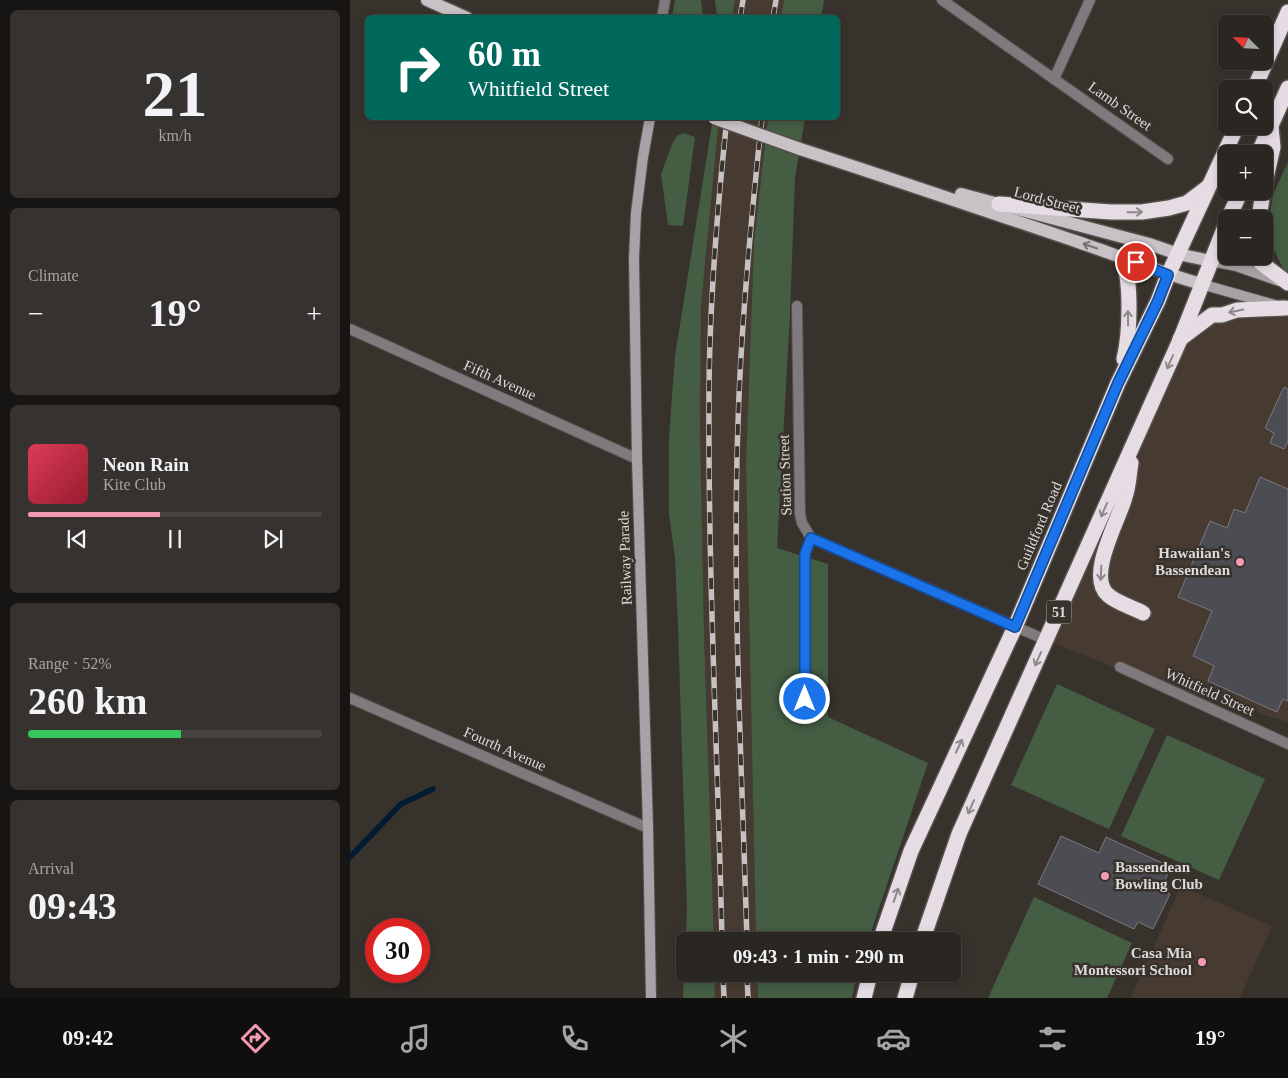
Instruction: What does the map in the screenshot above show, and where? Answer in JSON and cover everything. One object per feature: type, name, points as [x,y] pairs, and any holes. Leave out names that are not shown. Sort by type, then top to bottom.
[{"type":"highway","points":[[1258,80],[1288,12]]},
{"type":"highway","points":[[1273,121],[1288,88]]},
{"type":"highway","name":"Guildford Road","points":[[883,932],[911,850],[1015,627],[1118,383],[1158,301],[1168,275],[1233,135]]},
{"type":"highway","points":[[999,204],[1110,212],[1142,212],[1169,208],[1188,202],[1210,185]]},
{"type":"highway","name":"51","points":[[925,932],[959,834],[1180,340],[1218,243]]},
{"type":"highway","points":[[1118,383],[1128,342],[1127,269],[1122,257]]},
{"type":"highway","points":[[1264,265],[1288,284]]},
{"type":"highway","points":[[1180,340],[1212,315],[1222,315],[1236,310],[1286,308]]},
{"type":"highway","points":[[1134,441],[1126,496],[1099,573],[1102,586],[1108,595],[1143,613]]},
{"type":"highway","points":[[864,998],[868,982]]},
{"type":"highway","points":[[905,998],[910,982]]},
{"type":"main road","points":[[427,0],[460,15]]},
{"type":"main road","name":"Lord Street","points":[[720,120],[800,149],[874,172],[1122,257],[1168,275],[1201,284]]},
{"type":"main road","name":"Lord Street","points":[[874,172],[1149,244],[1178,254],[1211,260]]},
{"type":"street","points":[[662,15],[665,0]]},
{"type":"street","name":"Lamb Street","points":[[942,0],[1168,159]]},
{"type":"street","points":[[1054,79],[1090,0]]},
{"type":"street","name":"Railway Parade","points":[[650,120],[636,213],[634,248],[637,458],[651,998]]},
{"type":"street","points":[[1211,260],[1236,266],[1288,284]]},
{"type":"street","points":[[1201,284],[1286,308]]},
{"type":"street","name":"Station Street","points":[[797,306],[800,514],[806,532],[811,538]]},
{"type":"street","name":"Fifth Avenue","points":[[350,329],[637,458]]},
{"type":"street","points":[[805,699],[805,554],[811,538],[1046,640]]},
{"type":"street","name":"Whitfield Street","points":[[1120,667],[1288,744]]},
{"type":"street","name":"Fourth Avenue","points":[[350,698],[648,828]]},
{"type":"shaded area","points":[[735,0],[784,0],[781,15],[732,15]]},
{"type":"shaded area","points":[[719,120],[768,120],[754,242],[746,465],[756,932],[714,932],[704,632],[700,426],[701,306]]},
{"type":"shaded area","points":[[1288,308],[1288,722],[1141,678],[1046,640],[1180,340],[1212,315]]},
{"type":"shaded area","name":"Casa Mia Montessori School","points":[[1181,886],[1272,926],[1240,998],[1131,998]]},
{"type":"shaded area","points":[[714,982],[757,982],[758,998],[715,998]]},
{"type":"green space","points":[[675,0],[701,0],[703,15],[672,15]]},
{"type":"green space","points":[[715,0],[735,0],[732,15],[717,15]]},
{"type":"green space","points":[[784,0],[824,0],[821,15],[781,15]]},
{"type":"green space","points":[[713,120],[719,120],[701,306],[700,426],[704,632],[714,932],[686,932],[678,627],[675,558],[669,514],[669,437],[675,356]]},
{"type":"green space","points":[[768,120],[805,120],[795,178],[790,314],[777,548],[828,564],[828,717],[928,763],[871,932],[756,932],[746,465],[754,242]]},
{"type":"green space","points":[[683,133],[695,137],[683,226],[668,225],[661,174],[673,142],[677,136]]},
{"type":"green space","points":[[1288,162],[1288,279],[1273,247],[1273,210],[1271,210],[1273,194]]},
{"type":"green space","points":[[1057,684],[1155,729],[1109,829],[1011,785]]},
{"type":"green space","points":[[1167,735],[1265,779],[1219,880],[1121,836]]},
{"type":"green space","points":[[1034,897],[1132,943],[1107,998],[988,998]]},
{"type":"green space","points":[[684,982],[714,982],[715,998],[683,998]]},
{"type":"green space","points":[[757,982],[855,982],[852,998],[758,998]]},
{"type":"building","points":[[1284,387],[1288,389],[1288,442],[1284,449],[1270,443],[1274,433],[1265,428]]},
{"type":"building","name":"Hawaiian's Bassendean","points":[[1260,477],[1288,489],[1288,701],[1283,699],[1277,712],[1208,681],[1214,666],[1193,656],[1212,611],[1178,597],[1210,521],[1227,528],[1234,509],[1245,513]]},
{"type":"building","name":"Bassendean Bowling Club","points":[[1061,836],[1099,853],[1106,837],[1171,867],[1161,889],[1170,894],[1153,929],[1138,922],[1134,929],[1038,884]]},
{"type":"waterway","points":[[350,857],[401,804],[433,789]]},
{"type":"railway","points":[[740,15],[743,0]]},
{"type":"railway","points":[[774,15],[776,0]]},
{"type":"railway","points":[[722,932],[712,602],[709,399],[714,258],[727,120]]},
{"type":"railway","points":[[747,932],[738,682],[736,488],[739,385],[744,308],[762,120]]},
{"type":"railway","points":[[723,982],[724,998]]},
{"type":"railway","points":[[747,982],[748,998]]},
{"type":"place","name":"Hawaiian's Bassendean","points":[[1240,562]]},
{"type":"place","name":"Bassendean Bowling Club","points":[[1105,876]]},
{"type":"place","name":"Casa Mia Montessori School","points":[[1202,962]]},
{"type":"route","points":[[805,699],[805,554],[811,538],[1015,627],[1118,383],[1163,291],[1168,275],[1136,262]]}]
